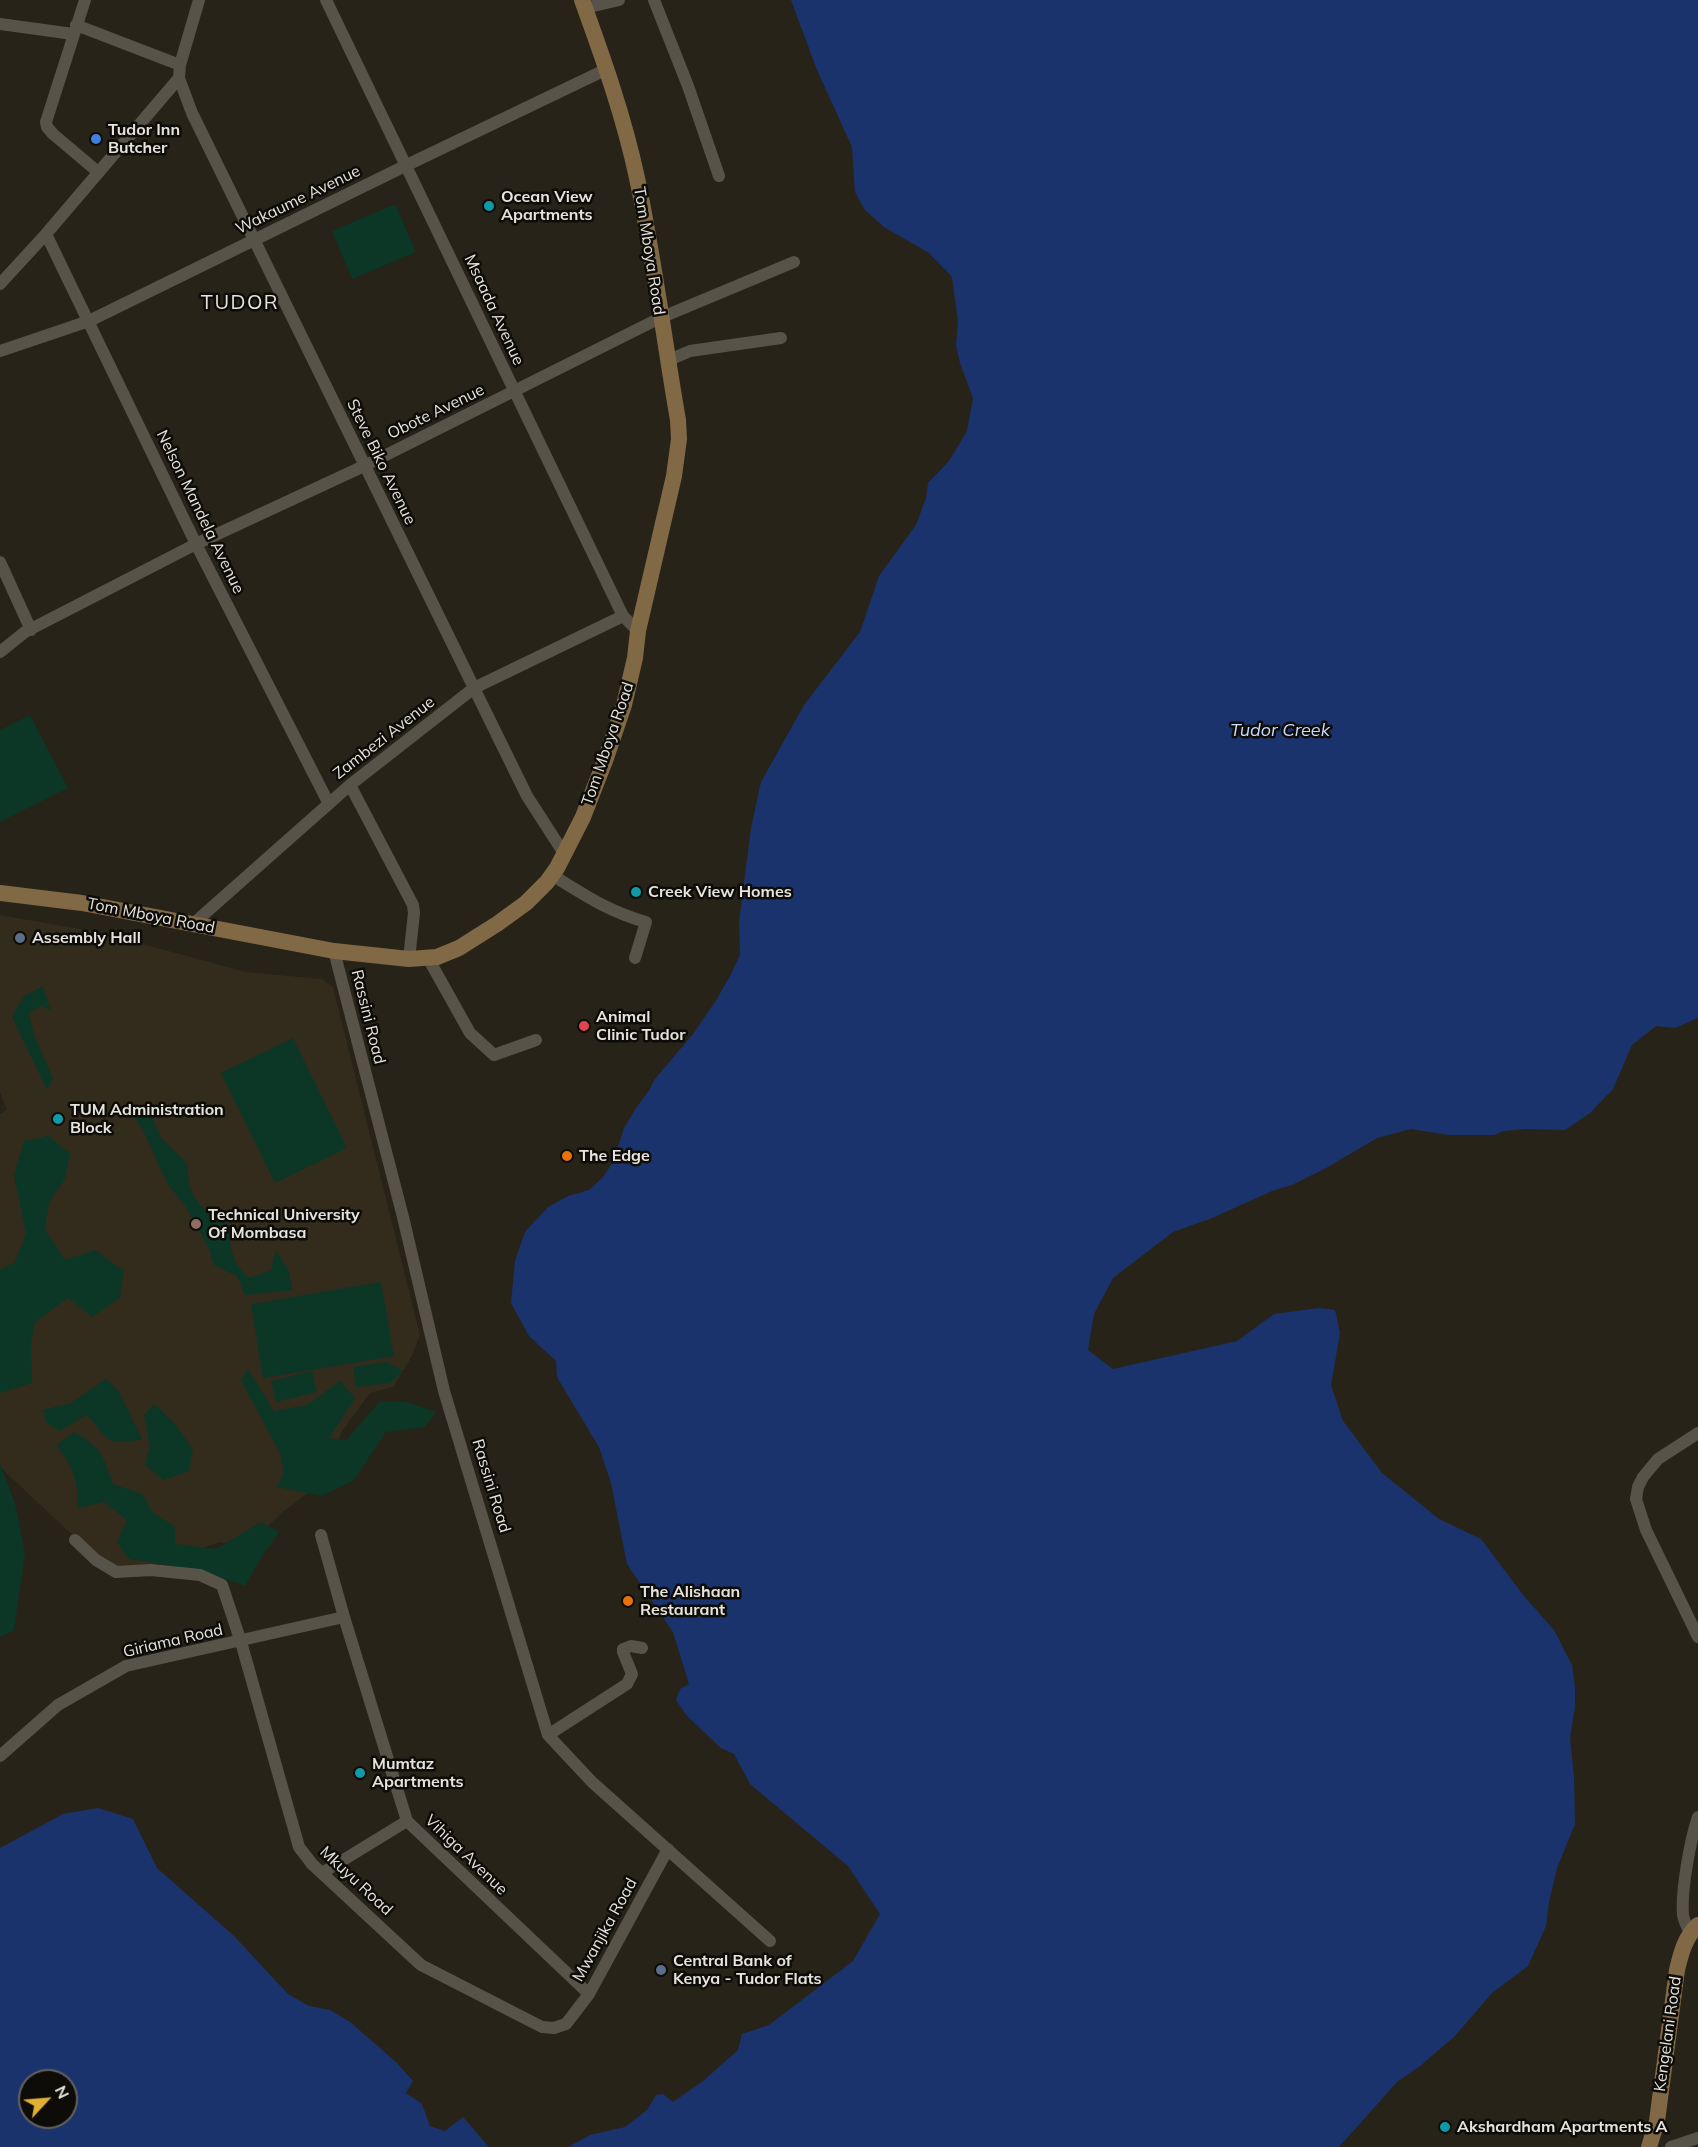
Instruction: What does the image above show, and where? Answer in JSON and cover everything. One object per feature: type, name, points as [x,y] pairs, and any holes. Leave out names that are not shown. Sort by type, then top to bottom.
[{"type":"main road","name":"Tom Mboya Road","points":[[0,893],[82,903],[334,951],[409,959],[428,958],[459,948],[526,903],[552,875],[565,855],[583,817],[624,705],[635,658],[638,631],[674,477],[678,420],[647,227],[636,176],[607,69],[583,4]]},
{"type":"main road","name":"Kengelani Road","points":[[1650,2147],[1657,2121],[1677,1970],[1682,1951],[1694,1929]]},
{"type":"street","points":[[85,0],[46,118],[46,124],[53,134],[98,172]]},
{"type":"street","points":[[0,284],[46,234],[179,78],[180,65],[200,0]]},
{"type":"street","name":"Msaada Avenue","points":[[326,0],[623,616],[638,631]]},
{"type":"street","points":[[583,4],[619,0]]},
{"type":"street","points":[[654,0],[688,86],[719,176]]},
{"type":"street","points":[[0,24],[75,29],[180,65]]},
{"type":"street","name":"Wakaume Avenue","points":[[0,351],[89,321],[607,69]]},
{"type":"street","name":"Steve Biko Avenue","points":[[179,78],[192,113],[527,796],[565,855]]},
{"type":"street","name":"Nelson Mandela Avenue","points":[[46,234],[196,544],[329,804]]},
{"type":"street","name":"Obote Avenue","points":[[0,652],[25,632],[196,544],[364,466],[660,318],[794,262]]},
{"type":"street","points":[[667,361],[690,351],[781,338]]},
{"type":"street","points":[[0,562],[31,630]]},
{"type":"street","name":"Zambezi Avenue","points":[[192,924],[350,785],[474,688],[623,616]]},
{"type":"street","points":[[350,785],[413,905],[409,959]]},
{"type":"street","points":[[552,875],[604,907],[622,916],[646,922],[635,958]]},
{"type":"street","name":"Rassini Road","points":[[334,951],[403,1217],[444,1391],[548,1735],[592,1782],[770,1941]]},
{"type":"street","points":[[428,958],[470,1032],[494,1055],[536,1040]]},
{"type":"street","points":[[1698,1433],[1658,1459],[1643,1477],[1636,1499],[1646,1530],[1698,1637]]},
{"type":"street","name":"Vihiga Avenue","points":[[321,1535],[407,1821],[589,1994]]},
{"type":"street","name":"Mkuyu Road","points":[[75,1540],[96,1560],[116,1572],[151,1570],[200,1575],[222,1585],[242,1642],[298,1847],[322,1873],[422,1965],[542,2027],[554,2028],[566,2024]]},
{"type":"street","name":"Giriama Road","points":[[0,1756],[58,1705],[126,1666],[242,1642],[344,1617]]},
{"type":"street","points":[[548,1735],[627,1684],[632,1674],[623,1649],[631,1646],[642,1648]]},
{"type":"street","points":[[1694,1929],[1683,1916],[1689,1851],[1698,1817]]},
{"type":"street","points":[[322,1873],[407,1821]]},
{"type":"street","name":"Mwanjika Road","points":[[566,2024],[589,1994],[668,1849]]},
{"type":"street","points":[[1671,2147],[1698,2138]]},
{"type":"shaded area","name":"Technical University Of Mombasa","points":[[0,915],[102,933],[246,972],[322,979],[333,987],[420,1335],[412,1356],[393,1387],[370,1393],[342,1431],[321,1483],[284,1511],[244,1548],[219,1542],[167,1562],[114,1569],[82,1544],[0,1467],[0,1114],[7,1110],[0,1092]]},
{"type":"green space","points":[[395,204],[416,252],[352,279],[332,231]]},
{"type":"green space","points":[[30,715],[68,788],[0,822],[0,730]]},
{"type":"green space","points":[[43,986],[51,1010],[40,1006],[29,1013],[34,1035],[53,1078],[47,1090],[12,1017],[24,996]]},
{"type":"green space","points":[[293,1038],[347,1148],[275,1183],[221,1073]]},
{"type":"green space","points":[[149,1109],[161,1138],[188,1164],[191,1190],[198,1202],[216,1222],[229,1223],[231,1247],[239,1267],[250,1278],[271,1270],[276,1250],[288,1270],[293,1290],[245,1295],[237,1276],[214,1265],[209,1248],[186,1207],[168,1185],[144,1132],[134,1116]]},
{"type":"green space","points":[[48,1136],[70,1153],[65,1179],[49,1202],[45,1230],[65,1260],[95,1250],[124,1271],[120,1298],[92,1317],[68,1298],[35,1322],[31,1342],[32,1383],[0,1393],[0,1270],[15,1262],[26,1233],[14,1176],[24,1141]]},
{"type":"green space","points":[[381,1282],[394,1356],[263,1378],[251,1304]]},
{"type":"green space","points":[[387,1362],[403,1371],[390,1383],[356,1387],[353,1367]]},
{"type":"green space","points":[[248,1369],[274,1411],[307,1405],[340,1381],[355,1398],[329,1438],[346,1440],[380,1401],[407,1402],[436,1412],[425,1427],[386,1432],[354,1480],[322,1496],[277,1487],[284,1472],[280,1453],[241,1380]]},
{"type":"green space","points":[[312,1371],[317,1392],[276,1402],[271,1381]]},
{"type":"green space","points":[[106,1379],[118,1390],[142,1439],[121,1442],[110,1439],[87,1415],[59,1431],[46,1422],[43,1410],[71,1403]]},
{"type":"green space","points":[[154,1404],[174,1423],[193,1449],[189,1471],[164,1480],[145,1465],[150,1446],[144,1415]]},
{"type":"green space","points":[[74,1432],[96,1447],[113,1484],[142,1494],[152,1512],[175,1527],[175,1544],[216,1549],[261,1522],[279,1532],[245,1586],[188,1570],[129,1559],[117,1542],[127,1520],[104,1502],[77,1508],[74,1474],[56,1445]]},
{"type":"green space","points":[[0,1464],[15,1503],[25,1553],[14,1630],[0,1637]]},
{"type":"water","name":"Tudor Creek","points":[[791,0],[1698,0],[1698,1018],[1675,1028],[1656,1026],[1632,1045],[1613,1089],[1590,1113],[1565,1130],[1525,1129],[1504,1131],[1494,1135],[1449,1135],[1411,1129],[1377,1138],[1292,1185],[1173,1232],[1113,1278],[1094,1314],[1088,1350],[1113,1369],[1237,1341],[1274,1314],[1319,1308],[1335,1310],[1340,1333],[1331,1385],[1343,1421],[1382,1473],[1439,1519],[1481,1539],[1524,1596],[1554,1630],[1572,1665],[1575,1707],[1570,1738],[1575,1824],[1557,1868],[1546,1926],[1528,1966],[1492,1993],[1454,2037],[1397,2082],[1339,2147],[568,2147],[590,2135],[625,2127],[647,2110],[656,2095],[663,2094],[673,2102],[703,2081],[738,2050],[742,2034],[769,2025],[853,1961],[880,1914],[848,1866],[750,1784],[734,1754],[721,1748],[687,1716],[676,1700],[680,1689],[689,1684],[673,1632],[627,1564],[611,1483],[599,1447],[557,1377],[556,1361],[529,1336],[511,1303],[515,1261],[525,1232],[548,1207],[568,1196],[589,1190],[603,1177],[613,1162],[624,1128],[636,1108],[655,1079],[693,1034],[731,974],[740,955],[739,922],[751,828],[761,782],[804,705],[860,632],[879,576],[916,525],[926,498],[928,483],[949,461],[967,431],[973,398],[956,345],[958,322],[952,277],[929,253],[884,227],[865,210],[855,192],[852,147],[817,70]]},
{"type":"water","points":[[98,1808],[133,1819],[157,1868],[234,1936],[288,1994],[309,2006],[330,2010],[350,2022],[396,2062],[413,2081],[406,2093],[422,2104],[430,2126],[445,2131],[463,2117],[489,2147],[0,2147],[0,1848],[63,1814]]},
{"type":"place","name":"Tudor Inn Butcher","points":[[96,139]]},
{"type":"place","name":"Ocean View Apartments","points":[[489,206]]},
{"type":"place","name":"Creek View Homes","points":[[636,892]]},
{"type":"place","name":"Assembly Hall","points":[[20,938]]},
{"type":"place","name":"Animal Clinic Tudor","points":[[584,1026]]},
{"type":"place","name":"TUM Administration Block","points":[[58,1119]]},
{"type":"place","name":"The Edge","points":[[567,1156]]},
{"type":"place","name":"Technical University Of Mombasa","points":[[196,1224]]},
{"type":"place","name":"The Alishaan Restaurant","points":[[628,1601]]},
{"type":"place","name":"Mumtaz Apartments","points":[[360,1773]]},
{"type":"place","name":"Central Bank of Kenya - Tudor Flats","points":[[661,1970]]},
{"type":"place","name":"Akshardham Apartments A","points":[[1445,2127]]},
{"type":"district","name":"TUDOR","points":[[240,303]]}]
